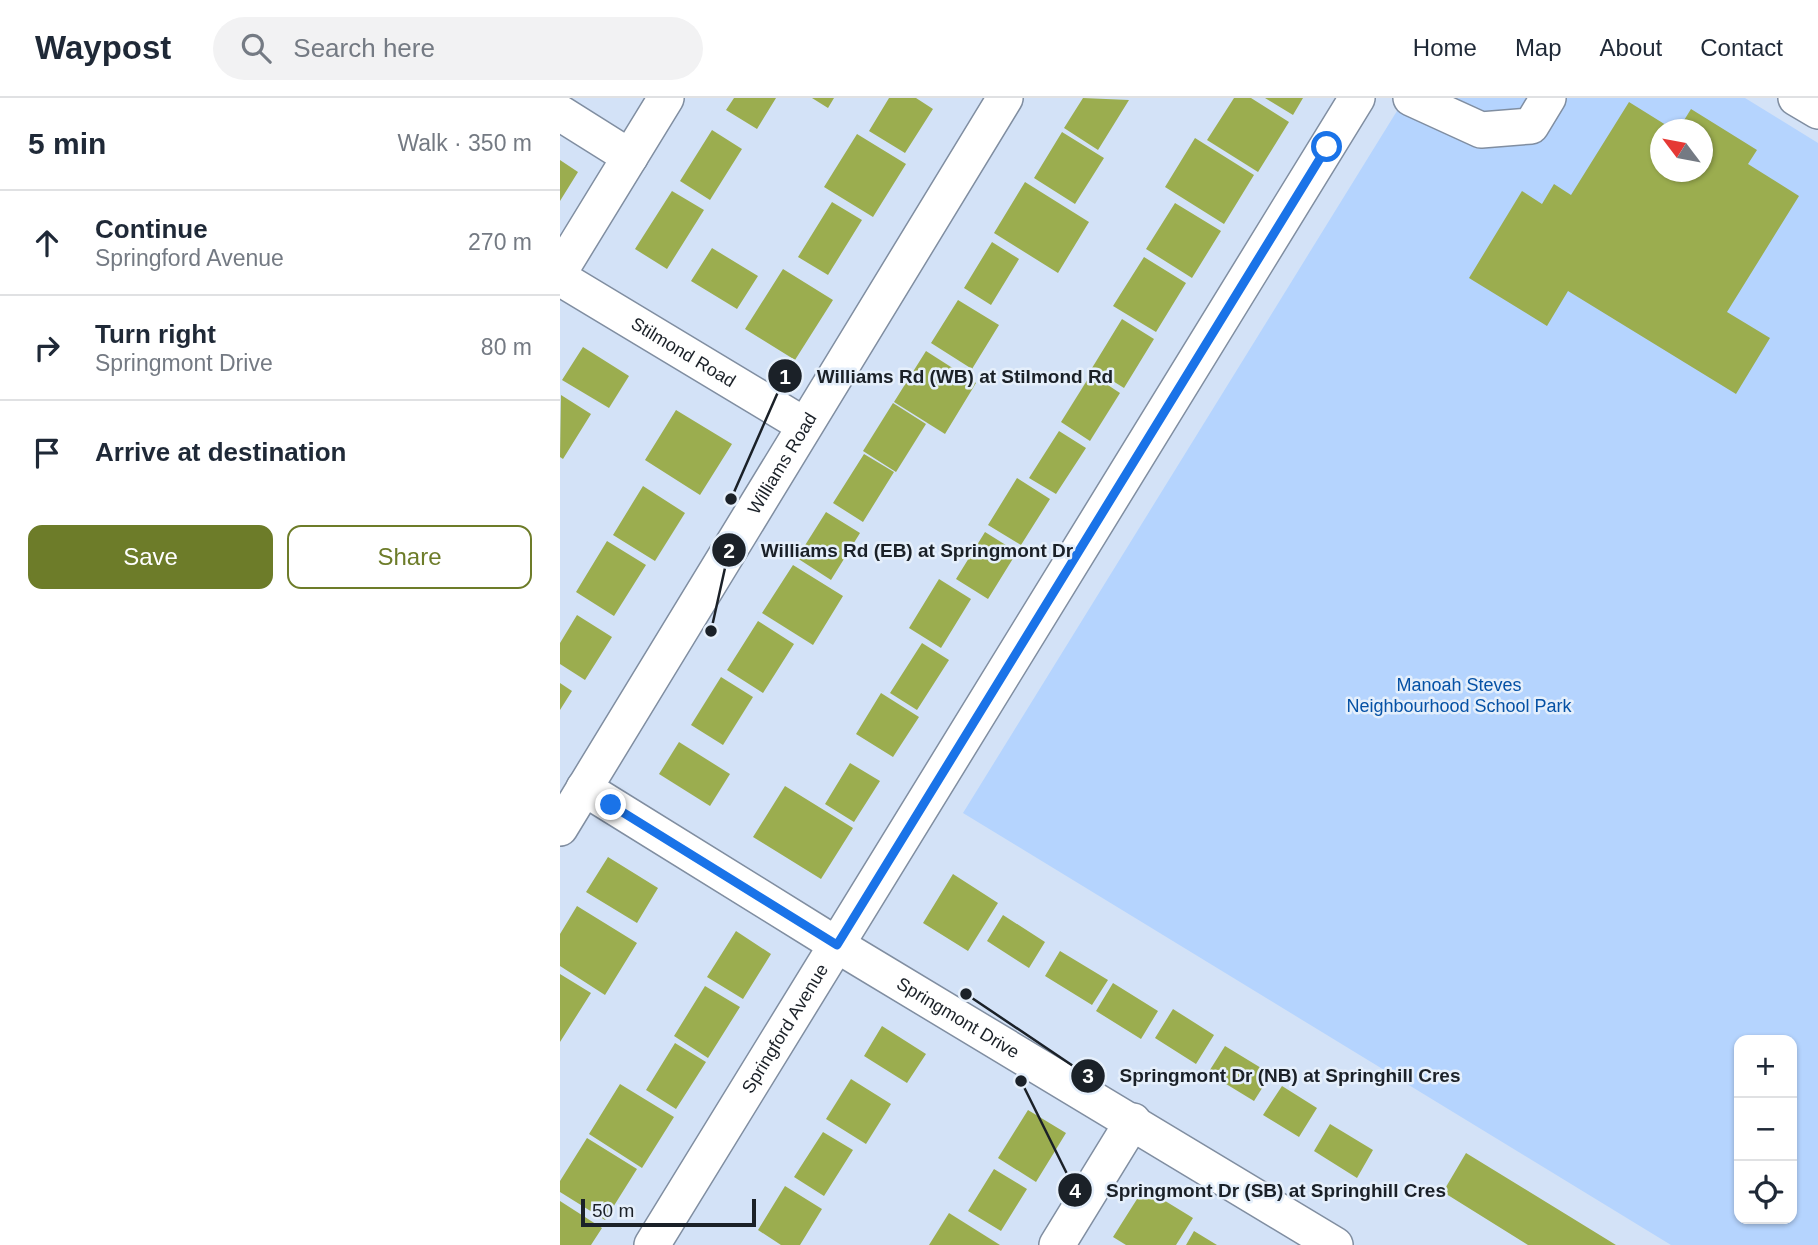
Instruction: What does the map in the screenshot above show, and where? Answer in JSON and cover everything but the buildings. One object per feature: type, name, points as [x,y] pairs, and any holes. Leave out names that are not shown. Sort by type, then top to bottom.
[{"type":"street","points":[[560,271],[666,98]]},
{"type":"street","name":"Williams Road","points":[[560,828],[1005,98]]},
{"type":"street","name":"Springford Avenue","points":[[652,1245],[1357,98]]},
{"type":"street","points":[[1411,98],[1481,130],[1531,126],[1548,98]]},
{"type":"street","points":[[1796,98],[1818,111]]},
{"type":"street","points":[[560,113],[630,157]]},
{"type":"street","name":"Stilmond Road","points":[[560,278],[804,425]]},
{"type":"street","name":"Springmont Drive","points":[[584,788],[837,945],[1335,1245]]},
{"type":"street","points":[[1057,1245],[1133,1121]]},
{"type":"green space","name":"Manoah Steves Neighbourhood School Park","points":[[1405,98],[1745,98],[1818,143],[1818,1245],[1671,1245],[963,813]]},
{"type":"place","name":"Williams Rd (WB) at Stilmond Rd","points":[[731,499]]},
{"type":"place","name":"Williams Rd (EB) at Springmont Dr","points":[[711,631]]},
{"type":"place","name":"Springmont Dr (NB) at Springhill Cres","points":[[966,994]]},
{"type":"place","name":"Springmont Dr (SB) at Springhill Cres","points":[[1021,1081]]},
{"type":"route","points":[[611,805],[837,945],[1327,147]]}]
